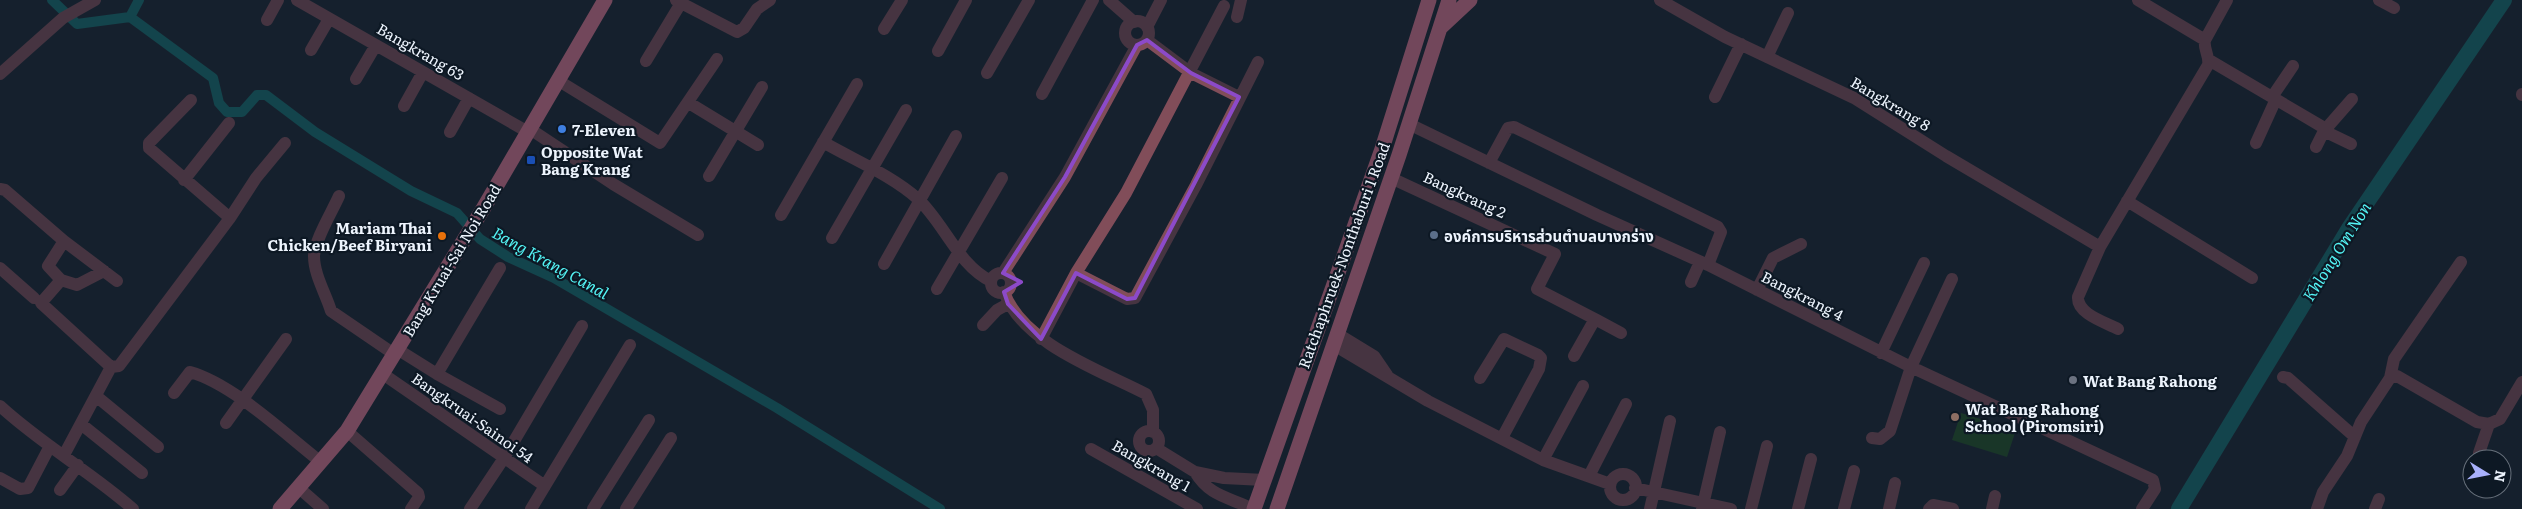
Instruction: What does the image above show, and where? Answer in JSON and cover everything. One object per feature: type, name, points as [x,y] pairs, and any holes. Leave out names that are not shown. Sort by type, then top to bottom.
[{"type":"main road","name":"Bang Kruai-Sai Noi Road","points":[[280,509],[347,431],[483,209],[605,0]]},
{"type":"main road","name":"Ratchaphruek-Nonthaburi 1 Road","points":[[1254,509],[1382,148],[1429,0]]},
{"type":"main road","name":"Ratchaphruek-Nonthaburi 1 Road","points":[[1277,509],[1391,178],[1449,0]]},
{"type":"main road","points":[[1439,29],[1470,0]]},
{"type":"street","points":[[0,74],[64,18],[95,0]]},
{"type":"street","points":[[267,20],[278,0]]},
{"type":"street","name":"Bangkrang 63","points":[[296,0],[529,130],[613,184],[698,235]]},
{"type":"street","points":[[646,61],[679,2],[737,32],[744,28],[755,4],[770,0]]},
{"type":"street","points":[[884,29],[902,0]]},
{"type":"street","points":[[938,51],[966,0]]},
{"type":"street","points":[[987,73],[1028,0]]},
{"type":"street","points":[[1042,94],[1092,0]]},
{"type":"street","points":[[1108,0],[1134,22],[1144,23],[1147,26]]},
{"type":"street","points":[[1003,273],[1065,177],[1142,42],[1149,35],[1147,26],[1161,0]]},
{"type":"street","points":[[1237,17],[1241,0]]},
{"type":"street","name":"Bangkrang 8","points":[[1660,0],[1701,25],[1854,98],[1946,156],[2100,247]]},
{"type":"street","points":[[2138,0],[2205,40]]},
{"type":"street","points":[[2227,0],[2205,40],[2204,46],[2210,60],[2274,98],[2324,131],[2351,144]]},
{"type":"street","points":[[2378,0],[2394,8]]},
{"type":"street","points":[[1041,339],[1076,273],[1126,193],[1224,6]]},
{"type":"street","points":[[1767,56],[1788,13]]},
{"type":"street","points":[[311,50],[329,19]]},
{"type":"street","points":[[1134,22],[1126,29],[1127,40],[1142,42],[1190,72],[1239,97]]},
{"type":"street","points":[[1715,97],[1741,44]]},
{"type":"street","points":[[356,79],[376,45]]},
{"type":"street","points":[[559,81],[658,143],[663,142],[717,59]]},
{"type":"street","points":[[2118,329],[2084,311],[2078,301],[2100,247],[2210,60]]},
{"type":"street","points":[[1076,273],[1128,300],[1135,298],[1196,185],[1258,62]]},
{"type":"street","points":[[2256,143],[2274,98],[2293,66]]},
{"type":"street","points":[[404,106],[423,72]]},
{"type":"street","points":[[781,215],[857,84]]},
{"type":"street","points":[[708,176],[762,87]]},
{"type":"street","points":[[450,132],[469,98]]},
{"type":"street","points":[[2316,147],[2324,131],[2352,98]]},
{"type":"street","points":[[191,100],[149,145],[184,180],[230,218]]},
{"type":"street","points":[[689,103],[758,145]]},
{"type":"street","points":[[832,238],[906,110]]},
{"type":"street","points":[[184,180],[229,123]]},
{"type":"street","name":"Bangkrang 4","points":[[1409,124],[1704,264],[1910,367],[2153,480],[2155,489],[2142,509]]},
{"type":"street","points":[[1489,163],[1508,128],[1514,127],[1718,227],[1721,232],[1704,264],[1691,282]]},
{"type":"street","points":[[884,264],[956,136]]},
{"type":"street","points":[[823,142],[871,169],[919,201],[960,253],[977,272],[991,281],[991,285],[996,292],[1006,298],[1041,339],[1146,394],[1153,410],[1153,432]]},
{"type":"street","points":[[111,367],[121,365],[230,218],[256,178],[285,143]]},
{"type":"street","points":[[937,289],[960,253],[1002,178]]},
{"type":"street","name":"Bangkrang 2","points":[[1391,178],[1555,254],[1537,289],[1595,319]]},
{"type":"street","points":[[0,189],[5,190],[64,241],[117,280]]},
{"type":"street","points":[[339,196],[315,248],[314,258],[331,311],[395,351],[500,409]]},
{"type":"street","points":[[2127,201],[2252,278]]},
{"type":"street","points":[[64,241],[48,266],[61,280],[77,285],[104,271]]},
{"type":"street","points":[[1757,290],[1773,258],[1801,244]]},
{"type":"street","points":[[2317,509],[2323,492],[2348,456],[2361,422],[2390,378],[2394,359],[2461,262]]},
{"type":"street","points":[[1881,353],[1924,263]]},
{"type":"street","points":[[0,268],[34,298]]},
{"type":"street","points":[[437,374],[500,268]]},
{"type":"street","points":[[983,325],[1006,298],[1011,283],[1003,273],[996,274],[991,281]]},
{"type":"street","points":[[61,280],[41,303],[111,367]]},
{"type":"street","points":[[1872,438],[1880,439],[1890,431],[1910,367],[1952,280]]},
{"type":"street","points":[[1574,356],[1595,319],[1620,333]]},
{"type":"street","points":[[470,509],[504,458],[582,326]]},
{"type":"street","points":[[226,422],[286,339]]},
{"type":"street","points":[[1336,339],[1374,356],[1390,379],[1428,402],[1543,460],[1610,484]]},
{"type":"street","points":[[1480,378],[1504,339],[1541,358],[1539,369],[1502,438]]},
{"type":"street","points":[[531,509],[630,345]]},
{"type":"street","points":[[64,455],[111,367]]},
{"type":"street","points":[[174,393],[190,372],[205,376],[242,400],[321,462]]},
{"type":"street","name":"Bangkruai-Sainoi 54","points":[[382,374],[545,486]]},
{"type":"street","points":[[2390,378],[2397,376],[2477,422],[2488,424],[2500,418],[2522,382]]},
{"type":"street","points":[[2284,377],[2288,378],[2355,437]]},
{"type":"street","points":[[1543,460],[1583,386]]},
{"type":"street","points":[[96,396],[158,447]]},
{"type":"street","points":[[1589,476],[1626,404]]},
{"type":"street","points":[[0,406],[133,509]]},
{"type":"street","points":[[593,509],[649,420]]},
{"type":"street","points":[[1650,509],[1670,421]]},
{"type":"street","points":[[81,424],[142,473]]},
{"type":"street","points":[[2480,449],[2488,424]]},
{"type":"street","points":[[347,431],[418,493],[418,498],[411,509]]},
{"type":"street","points":[[1147,431],[1153,432],[1159,438],[1156,448],[1150,451],[1144,450],[1139,443],[1141,434],[1147,431]]},
{"type":"street","points":[[1703,506],[1720,432]]},
{"type":"street","points":[[626,509],[671,438]]},
{"type":"street","points":[[0,478],[20,489],[28,488],[50,446]]},
{"type":"street","points":[[1751,509],[1767,446]]},
{"type":"street","points":[[1156,448],[1195,472],[1237,480],[1255,478],[1264,480]]},
{"type":"street","name":"Bangkrang 1","points":[[1092,449],[1197,509]]},
{"type":"street","points":[[1798,509],[1811,459]]},
{"type":"street","points":[[60,490],[78,466]]},
{"type":"street","points":[[1844,509],[1854,471]]},
{"type":"street","points":[[1195,472],[1203,485],[1210,491],[1254,509]]},
{"type":"street","points":[[1625,474],[1633,479],[1635,488],[1632,495],[1621,499],[1611,492],[1610,484],[1616,476],[1625,474]]},
{"type":"street","points":[[1234,500],[1237,480]]},
{"type":"street","points":[[1889,509],[1895,482]]},
{"type":"street","points":[[299,488],[323,509]]},
{"type":"street","points":[[1635,488],[1703,506],[1730,509]]},
{"type":"street","points":[[1992,509],[1995,496]]},
{"type":"street","points":[[1929,509],[1933,505],[1953,509]]},
{"type":"highlighted area","points":[[1147,40],[1191,73],[1239,97],[1135,298],[1127,299],[1076,273],[1041,339],[1008,304],[1004,292],[1021,282],[1003,273],[1065,177],[1137,45]]},
{"type":"green space","points":[[1961,413],[2016,430],[2007,457],[1952,440]]},
{"type":"waterway","name":"Bang Krang Canal","points":[[52,0],[77,24],[130,17],[213,78],[219,103],[227,112],[242,112],[257,95],[266,95],[315,132],[411,191],[457,213],[480,239],[508,257],[554,278],[777,408],[940,509]]},
{"type":"waterway","points":[[130,17],[139,0]]},
{"type":"waterway","name":"Khlong Om Non","points":[[2179,509],[2350,227],[2504,0]]},
{"type":"place","name":"7-Eleven","points":[[562,129]]},
{"type":"place","name":"Opposite Wat Bang Krang","points":[[531,160]]},
{"type":"place","name":"องค์การบริหารส่วนตำบลบางกร่าง","points":[[1434,235]]},
{"type":"place","name":"Mariam Thai Chicken/Beef Biryani","points":[[442,236]]},
{"type":"place","name":"Wat Bang Rahong","points":[[2073,380]]},
{"type":"place","name":"Wat Bang Rahong School (Piromsiri)","points":[[1955,417]]}]
